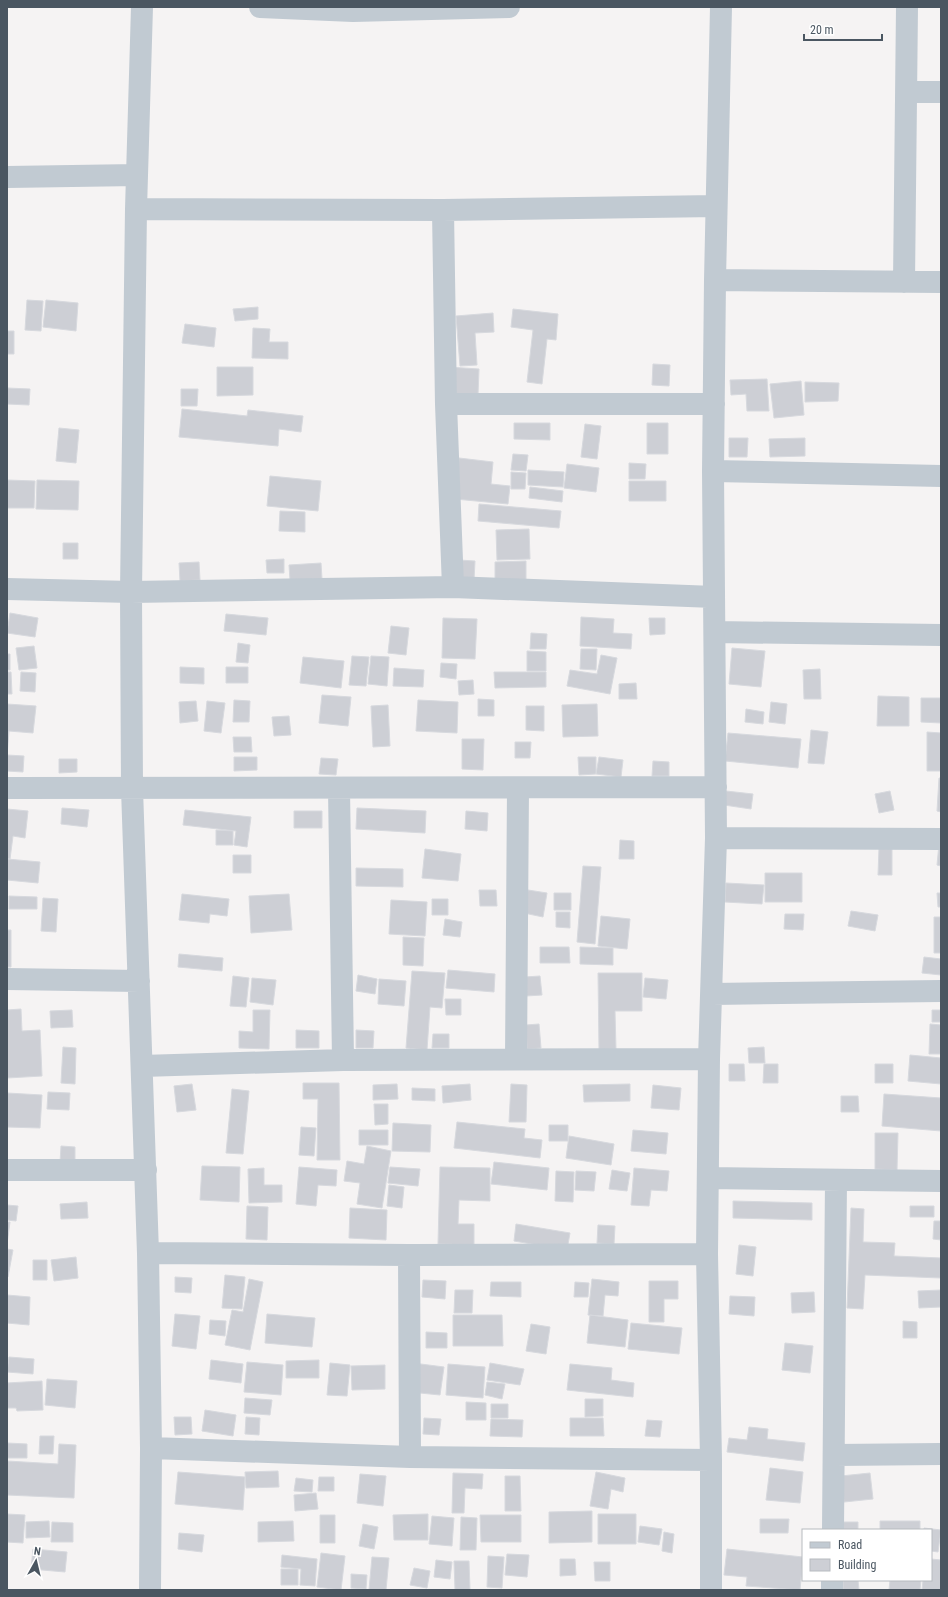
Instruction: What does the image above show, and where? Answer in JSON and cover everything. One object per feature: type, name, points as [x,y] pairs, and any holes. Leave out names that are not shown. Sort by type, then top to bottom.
[{"type":"street","points":[[142,7],[136,209],[131,592],[132,789],[140,981],[148,1253],[151,1448],[150,1590]]},
{"type":"street","points":[[260,7],[353,9],[509,7]]},
{"type":"street","points":[[710,1590],[711,1460],[707,1254],[709,1059],[716,838],[713,471],[716,206],[721,7]]},
{"type":"street","points":[[904,282],[907,7]]},
{"type":"street","points":[[907,92],[941,92]]},
{"type":"street","points":[[7,177],[137,175]]},
{"type":"street","points":[[136,209],[443,210],[716,206]]},
{"type":"street","points":[[443,210],[446,404],[453,587]]},
{"type":"street","points":[[715,280],[941,282]]},
{"type":"street","points":[[446,404],[714,404]]},
{"type":"street","points":[[713,471],[941,476]]},
{"type":"street","points":[[7,589],[131,592],[453,587],[714,597]]},
{"type":"street","points":[[715,632],[941,635]]},
{"type":"street","points":[[7,788],[339,789],[716,787]]},
{"type":"street","points":[[516,1059],[518,788]]},
{"type":"street","points":[[339,789],[343,1060]]},
{"type":"street","points":[[716,838],[941,838]]},
{"type":"street","points":[[7,979],[140,981]]},
{"type":"street","points":[[712,994],[941,991]]},
{"type":"street","points":[[142,1066],[343,1060],[709,1059]]},
{"type":"street","points":[[7,1170],[146,1170]]},
{"type":"street","points":[[708,1178],[941,1182]]},
{"type":"street","points":[[833,1529],[835,1455],[836,1180]]},
{"type":"street","points":[[148,1253],[409,1255],[707,1254]]},
{"type":"street","points":[[409,1255],[410,1457]]},
{"type":"street","points":[[151,1448],[410,1457],[711,1460]]},
{"type":"street","points":[[835,1455],[941,1454]]},
{"type":"building","points":[[27,300],[43,301],[41,331],[25,330]]},
{"type":"building","points":[[46,300],[78,303],[76,331],[43,327]]},
{"type":"building","points":[[258,307],[258,319],[235,321],[233,309]]},
{"type":"building","points":[[513,309],[558,314],[556,340],[547,339],[542,384],[527,382],[533,330],[511,327]]},
{"type":"building","points":[[493,313],[494,332],[475,333],[477,365],[460,366],[456,316]]},
{"type":"building","points":[[185,324],[216,328],[214,347],[182,343]]},
{"type":"building","points":[[253,328],[270,329],[269,342],[288,342],[288,359],[252,358]]},
{"type":"building","points":[[7,331],[14,331],[14,354],[7,354]]},
{"type":"building","points":[[653,364],[670,365],[669,386],[652,385]]},
{"type":"building","points":[[217,367],[253,367],[253,395],[217,396]]},
{"type":"building","points":[[448,367],[479,369],[478,395],[446,394]]},
{"type":"building","points":[[767,379],[769,411],[747,411],[746,394],[731,395],[730,380]]},
{"type":"building","points":[[801,381],[804,415],[774,418],[770,384]]},
{"type":"building","points":[[805,382],[839,383],[838,401],[805,402]]},
{"type":"building","points":[[7,388],[30,389],[29,405],[7,404]]},
{"type":"building","points":[[181,389],[198,389],[197,406],[181,406]]},
{"type":"building","points":[[182,409],[247,416],[248,410],[303,416],[301,432],[279,429],[278,446],[179,437]]},
{"type":"building","points":[[514,423],[550,423],[550,440],[514,439]]},
{"type":"building","points":[[647,423],[668,423],[668,454],[647,454]]},
{"type":"building","points":[[585,424],[601,426],[597,459],[581,457]]},
{"type":"building","points":[[59,428],[79,430],[76,463],[56,461]]},
{"type":"building","points":[[729,438],[748,438],[747,457],[729,457]]},
{"type":"building","points":[[805,438],[805,456],[770,457],[769,439]]},
{"type":"building","points":[[513,454],[528,455],[526,471],[511,470]]},
{"type":"building","points":[[459,458],[493,462],[491,484],[510,486],[508,504],[455,499]]},
{"type":"building","points":[[629,463],[646,464],[645,479],[629,479]]},
{"type":"building","points":[[567,464],[599,468],[596,492],[564,488]]},
{"type":"building","points":[[528,470],[564,472],[563,487],[528,485]]},
{"type":"building","points":[[511,472],[526,473],[525,489],[511,489]]},
{"type":"building","points":[[270,476],[321,481],[318,511],[267,506]]},
{"type":"building","points":[[7,480],[35,481],[34,508],[7,508]]},
{"type":"building","points":[[37,480],[79,481],[78,510],[36,509]]},
{"type":"building","points":[[629,481],[666,481],[666,501],[629,501]]},
{"type":"building","points":[[530,487],[563,491],[562,502],[529,498]]},
{"type":"building","points":[[479,504],[561,511],[559,528],[478,521]]},
{"type":"building","points":[[280,511],[305,512],[305,532],[279,531]]},
{"type":"building","points":[[529,529],[530,559],[497,560],[496,530]]},
{"type":"building","points":[[63,543],[78,543],[78,559],[63,559]]},
{"type":"building","points":[[284,559],[284,573],[267,573],[266,560]]},
{"type":"building","points":[[459,560],[475,561],[474,580],[459,579]]},
{"type":"building","points":[[526,561],[526,580],[495,580],[495,562]]},
{"type":"building","points":[[199,562],[200,580],[180,581],[179,563]]},
{"type":"building","points":[[321,563],[322,579],[290,580],[289,565]]},
{"type":"building","points":[[10,613],[38,618],[35,637],[7,633]]},
{"type":"building","points":[[226,614],[268,618],[266,635],[224,631]]},
{"type":"building","points":[[581,617],[614,619],[613,633],[632,634],[631,649],[580,646]]},
{"type":"building","points":[[443,618],[477,619],[475,659],[442,658]]},
{"type":"building","points":[[649,618],[665,618],[665,634],[650,635]]},
{"type":"building","points":[[391,626],[409,628],[406,655],[388,653]]},
{"type":"building","points":[[531,633],[547,634],[546,649],[530,649]]},
{"type":"building","points":[[238,643],[250,645],[248,663],[236,662]]},
{"type":"building","points":[[34,646],[37,668],[19,670],[16,648]]},
{"type":"building","points":[[732,648],[765,651],[761,687],[729,684]]},
{"type":"building","points":[[581,649],[597,649],[596,670],[580,669]]},
{"type":"building","points":[[527,651],[546,652],[546,671],[527,671]]},
{"type":"building","points":[[7,654],[10,654],[10,670],[7,670]]},
{"type":"building","points":[[601,655],[617,658],[610,694],[567,686],[570,670],[597,674]]},
{"type":"building","points":[[352,656],[369,657],[366,686],[349,685]]},
{"type":"building","points":[[371,656],[389,657],[387,686],[368,684]]},
{"type":"building","points":[[303,657],[344,661],[341,688],[300,683]]},
{"type":"building","points":[[441,663],[457,664],[456,679],[440,677]]},
{"type":"building","points":[[180,667],[204,668],[204,684],[180,683]]},
{"type":"building","points":[[226,667],[248,667],[248,683],[226,683]]},
{"type":"building","points":[[394,668],[424,670],[423,687],[393,686]]},
{"type":"building","points":[[820,669],[821,699],[804,699],[803,670]]},
{"type":"building","points":[[7,672],[11,672],[12,694],[7,694]]},
{"type":"building","points":[[21,672],[36,673],[35,692],[20,691]]},
{"type":"building","points":[[494,672],[546,672],[546,687],[495,688]]},
{"type":"building","points":[[473,680],[474,694],[459,695],[458,681]]},
{"type":"building","points":[[636,683],[637,699],[619,699],[619,684]]},
{"type":"building","points":[[322,695],[351,697],[348,726],[319,723]]},
{"type":"building","points":[[878,696],[909,697],[909,726],[877,726]]},
{"type":"building","points":[[921,698],[941,698],[941,723],[921,722]]},
{"type":"building","points":[[478,699],[494,700],[494,716],[478,716]]},
{"type":"building","points":[[234,700],[250,701],[249,722],[233,722]]},
{"type":"building","points":[[418,700],[458,702],[457,733],[416,731]]},
{"type":"building","points":[[196,701],[198,721],[180,723],[179,702]]},
{"type":"building","points":[[207,701],[225,703],[221,733],[204,731]]},
{"type":"building","points":[[771,702],[787,704],[785,724],[769,722]]},
{"type":"building","points":[[7,704],[36,706],[33,733],[9,731],[7,755]]},
{"type":"building","points":[[597,704],[598,736],[563,737],[562,705]]},
{"type":"building","points":[[388,705],[390,746],[373,747],[371,706]]},
{"type":"building","points":[[526,706],[544,706],[544,731],[526,730]]},
{"type":"building","points":[[746,709],[764,712],[763,724],[745,722]]},
{"type":"building","points":[[289,716],[291,735],[274,736],[272,717]]},
{"type":"building","points":[[811,730],[828,732],[824,764],[808,763]]},
{"type":"building","points":[[927,732],[941,733],[941,771],[927,771]]},
{"type":"building","points":[[728,733],[801,739],[798,768],[725,761]]},
{"type":"building","points":[[233,737],[251,737],[252,752],[234,752]]},
{"type":"building","points":[[462,739],[484,739],[483,770],[462,769]]},
{"type":"building","points":[[515,742],[531,742],[530,758],[515,758]]},
{"type":"building","points":[[7,755],[24,756],[23,772],[7,771]]},
{"type":"building","points":[[234,757],[257,757],[257,770],[234,771]]},
{"type":"building","points":[[578,757],[596,757],[596,774],[579,775]]},
{"type":"building","points":[[599,757],[623,760],[621,777],[596,774]]},
{"type":"building","points":[[321,758],[338,759],[336,775],[319,774]]},
{"type":"building","points":[[59,759],[77,759],[77,772],[59,773]]},
{"type":"building","points":[[653,761],[669,762],[669,776],[652,776]]},
{"type":"building","points":[[939,778],[941,778],[941,812],[937,811]]},
{"type":"building","points":[[726,791],[753,794],[751,809],[724,805]]},
{"type":"building","points":[[890,791],[894,810],[879,813],[875,794]]},
{"type":"building","points":[[62,808],[89,810],[87,827],[61,824]]},
{"type":"building","points":[[357,808],[426,811],[425,833],[356,829]]},
{"type":"building","points":[[7,809],[28,811],[25,838],[13,836],[10,859],[7,858]]},
{"type":"building","points":[[185,810],[251,817],[247,847],[234,845],[236,831],[183,825]]},
{"type":"building","points":[[294,811],[322,811],[322,828],[294,828]]},
{"type":"building","points":[[466,811],[488,813],[487,831],[465,829]]},
{"type":"building","points":[[216,830],[233,831],[233,845],[216,845]]},
{"type":"building","points":[[620,840],[634,841],[634,859],[619,859]]},
{"type":"building","points":[[939,844],[941,844],[941,866],[937,865]]},
{"type":"building","points":[[879,848],[892,848],[892,875],[878,875]]},
{"type":"building","points":[[425,849],[461,854],[458,881],[422,878]]},
{"type":"building","points":[[233,855],[251,855],[251,873],[233,873]]},
{"type":"building","points":[[7,859],[40,862],[38,883],[7,880]]},
{"type":"building","points":[[583,866],[601,867],[595,944],[577,942]]},
{"type":"building","points":[[356,868],[403,869],[403,887],[356,886]]},
{"type":"building","points":[[765,873],[802,873],[802,902],[765,902]]},
{"type":"building","points":[[726,883],[764,885],[762,904],[725,902]]},
{"type":"building","points":[[479,890],[496,890],[497,906],[480,906]]},
{"type":"building","points":[[528,890],[547,893],[543,917],[524,913]]},
{"type":"building","points":[[554,893],[571,893],[571,910],[554,910]]},
{"type":"building","points":[[937,893],[941,893],[941,907],[938,907]]},
{"type":"building","points":[[182,894],[229,899],[227,916],[210,914],[209,923],[179,920]]},
{"type":"building","points":[[289,894],[292,930],[251,933],[249,896]]},
{"type":"building","points":[[9,896],[37,897],[37,909],[9,909]]},
{"type":"building","points":[[43,898],[58,899],[56,932],[41,931]]},
{"type":"building","points":[[432,899],[448,899],[448,915],[432,915]]},
{"type":"building","points":[[391,900],[427,902],[425,936],[389,934]]},
{"type":"building","points":[[851,911],[878,915],[875,931],[848,926]]},
{"type":"building","points":[[556,912],[570,912],[570,928],[556,927]]},
{"type":"building","points":[[785,914],[804,914],[803,930],[784,929]]},
{"type":"building","points":[[601,916],[630,919],[627,949],[598,946]]},
{"type":"building","points":[[934,917],[941,917],[941,953],[934,953]]},
{"type":"building","points":[[445,919],[462,922],[460,937],[443,935]]},
{"type":"building","points":[[7,930],[11,930],[11,967],[7,967]]},
{"type":"building","points":[[403,937],[424,938],[423,966],[403,965]]},
{"type":"building","points":[[540,947],[569,947],[570,963],[540,963]]},
{"type":"building","points":[[580,947],[613,948],[613,965],[580,964]]},
{"type":"building","points":[[179,954],[223,958],[222,971],[178,967]]},
{"type":"building","points":[[924,957],[941,959],[941,975],[922,973]]},
{"type":"building","points":[[448,970],[495,974],[494,992],[446,988]]},
{"type":"building","points":[[412,971],[445,973],[442,1008],[430,1007],[427,1050],[406,1048]]},
{"type":"building","points":[[598,973],[642,973],[642,1011],[615,1011],[616,1049],[599,1050]]},
{"type":"building","points":[[358,975],[377,979],[375,994],[356,991]]},
{"type":"building","points":[[233,976],[249,978],[246,1007],[230,1006]]},
{"type":"building","points":[[540,976],[542,995],[526,996],[525,977]]},
{"type":"building","points":[[252,978],[276,980],[273,1005],[250,1002]]},
{"type":"building","points":[[645,978],[668,980],[666,999],[643,997]]},
{"type":"building","points":[[379,979],[406,981],[404,1006],[378,1004]]},
{"type":"building","points":[[445,999],[461,999],[461,1015],[446,1015]]},
{"type":"building","points":[[21,1009],[22,1031],[40,1030],[42,1076],[7,1078],[7,1010]]},
{"type":"building","points":[[72,1010],[73,1027],[51,1028],[50,1011]]},
{"type":"building","points":[[253,1010],[270,1010],[269,1049],[239,1048],[239,1031],[253,1032]]},
{"type":"building","points":[[932,1010],[941,1010],[941,1022],[932,1022]]},
{"type":"building","points":[[539,1024],[541,1048],[527,1049],[526,1025]]},
{"type":"building","points":[[930,1024],[941,1025],[941,1054],[929,1054]]},
{"type":"building","points":[[296,1030],[319,1031],[319,1048],[296,1048]]},
{"type":"building","points":[[356,1030],[374,1031],[373,1048],[356,1048]]},
{"type":"building","points":[[433,1034],[449,1034],[449,1048],[432,1048]]},
{"type":"building","points":[[63,1047],[76,1048],[75,1084],[61,1083]]},
{"type":"building","points":[[764,1047],[765,1063],[749,1063],[748,1048]]},
{"type":"building","points":[[910,1055],[941,1058],[941,1084],[908,1081]]},
{"type":"building","points":[[729,1064],[744,1064],[745,1081],[729,1081]]},
{"type":"building","points":[[764,1064],[778,1064],[778,1083],[763,1083]]},
{"type":"building","points":[[875,1064],[893,1064],[893,1083],[875,1083]]},
{"type":"building","points":[[303,1083],[339,1083],[340,1160],[317,1160],[318,1099],[303,1099]]},
{"type":"building","points":[[192,1084],[196,1110],[177,1112],[174,1086]]},
{"type":"building","points":[[397,1084],[398,1099],[373,1100],[373,1085]]},
{"type":"building","points":[[470,1084],[471,1100],[443,1103],[442,1086]]},
{"type":"building","points":[[511,1084],[527,1085],[526,1122],[509,1122]]},
{"type":"building","points":[[630,1084],[630,1101],[584,1102],[583,1085]]},
{"type":"building","points":[[653,1085],[681,1088],[679,1110],[651,1108]]},
{"type":"building","points":[[412,1088],[435,1089],[435,1101],[412,1100]]},
{"type":"building","points":[[232,1089],[249,1091],[243,1154],[226,1153]]},
{"type":"building","points":[[48,1092],[70,1093],[69,1110],[47,1109]]},
{"type":"building","points":[[7,1093],[42,1095],[40,1128],[7,1127]]},
{"type":"building","points":[[884,1094],[941,1098],[941,1131],[882,1126]]},
{"type":"building","points":[[841,1096],[858,1096],[859,1112],[841,1112]]},
{"type":"building","points":[[374,1104],[388,1104],[388,1124],[375,1125]]},
{"type":"building","points":[[457,1122],[525,1129],[524,1138],[542,1140],[540,1158],[454,1148]]},
{"type":"building","points":[[393,1123],[431,1125],[430,1152],[392,1151]]},
{"type":"building","points":[[549,1125],[568,1125],[568,1141],[549,1141]]},
{"type":"building","points":[[301,1127],[316,1128],[314,1156],[299,1155]]},
{"type":"building","points":[[359,1130],[388,1130],[388,1145],[359,1145]]},
{"type":"building","points":[[633,1130],[668,1133],[666,1154],[631,1151]]},
{"type":"building","points":[[875,1133],[898,1133],[897,1170],[875,1169]]},
{"type":"building","points":[[569,1136],[614,1144],[611,1165],[566,1158]]},
{"type":"building","points":[[61,1146],[75,1147],[75,1163],[60,1163]]},
{"type":"building","points":[[367,1146],[391,1151],[382,1208],[357,1204],[360,1183],[344,1181],[347,1161],[364,1164]]},
{"type":"building","points":[[494,1162],[549,1168],[547,1190],[491,1184]]},
{"type":"building","points":[[202,1166],[240,1167],[239,1202],[200,1200]]},
{"type":"building","points":[[299,1167],[337,1170],[336,1186],[318,1185],[316,1206],[296,1204]]},
{"type":"building","points":[[390,1167],[420,1169],[418,1186],[388,1183]]},
{"type":"building","points":[[440,1167],[490,1168],[490,1201],[459,1200],[458,1224],[474,1224],[474,1245],[438,1244]]},
{"type":"building","points":[[264,1168],[264,1185],[282,1185],[282,1202],[249,1203],[248,1169]]},
{"type":"building","points":[[634,1168],[669,1171],[667,1191],[651,1190],[649,1206],[631,1205]]},
{"type":"building","points":[[612,1170],[630,1173],[627,1191],[609,1189]]},
{"type":"building","points":[[556,1171],[574,1172],[573,1202],[555,1201]]},
{"type":"building","points":[[576,1171],[596,1172],[594,1191],[575,1190]]},
{"type":"building","points":[[389,1185],[404,1187],[402,1208],[387,1206]]},
{"type":"building","points":[[733,1201],[812,1203],[812,1220],[733,1218]]},
{"type":"building","points":[[87,1202],[88,1218],[61,1219],[60,1204]]},
{"type":"building","points":[[7,1205],[18,1206],[16,1221],[7,1220]]},
{"type":"building","points":[[247,1206],[268,1207],[267,1240],[246,1239]]},
{"type":"building","points":[[910,1206],[934,1206],[934,1217],[910,1217]]},
{"type":"building","points":[[350,1208],[387,1210],[386,1240],[349,1238]]},
{"type":"building","points":[[851,1208],[864,1209],[863,1242],[895,1243],[894,1256],[941,1258],[941,1278],[865,1275],[863,1309],[847,1308]]},
{"type":"building","points":[[934,1221],[941,1221],[941,1240],[933,1239]]},
{"type":"building","points":[[7,1222],[10,1222],[7,1244]]},
{"type":"building","points":[[516,1224],[570,1233],[567,1250],[514,1241]]},
{"type":"building","points":[[598,1225],[615,1226],[614,1244],[597,1243]]},
{"type":"building","points":[[739,1245],[756,1247],[753,1276],[736,1274]]},
{"type":"building","points":[[7,1249],[13,1250],[8,1277],[7,1277]]},
{"type":"building","points":[[76,1257],[78,1278],[54,1281],[51,1260]]},
{"type":"building","points":[[33,1260],[47,1260],[47,1280],[33,1280]]},
{"type":"building","points":[[225,1275],[245,1277],[242,1309],[222,1308]]},
{"type":"building","points":[[175,1277],[192,1278],[191,1293],[175,1292]]},
{"type":"building","points":[[249,1279],[263,1282],[250,1350],[225,1345],[232,1310],[243,1312]]},
{"type":"building","points":[[592,1279],[619,1282],[618,1296],[605,1295],[603,1316],[588,1315]]},
{"type":"building","points":[[423,1280],[446,1281],[445,1299],[422,1297]]},
{"type":"building","points":[[649,1281],[678,1281],[678,1299],[664,1299],[664,1322],[649,1322]]},
{"type":"building","points":[[491,1282],[521,1282],[521,1297],[490,1296]]},
{"type":"building","points":[[575,1282],[589,1283],[588,1297],[574,1297]]},
{"type":"building","points":[[455,1290],[473,1290],[472,1313],[454,1313]]},
{"type":"building","points":[[941,1290],[941,1307],[919,1308],[918,1291]]},
{"type":"building","points":[[814,1292],[815,1312],[792,1313],[791,1293]]},
{"type":"building","points":[[7,1295],[30,1297],[29,1325],[7,1323]]},
{"type":"building","points":[[730,1296],[755,1297],[754,1316],[729,1314]]},
{"type":"building","points":[[175,1314],[200,1316],[196,1349],[172,1346]]},
{"type":"building","points":[[267,1314],[315,1318],[312,1347],[265,1343]]},
{"type":"building","points":[[453,1315],[502,1315],[503,1346],[453,1346]]},
{"type":"building","points":[[590,1315],[628,1320],[625,1347],[587,1343]]},
{"type":"building","points":[[210,1320],[226,1321],[225,1336],[209,1334]]},
{"type":"building","points":[[903,1321],[917,1322],[917,1338],[903,1338]]},
{"type":"building","points":[[631,1323],[682,1328],[679,1354],[628,1349]]},
{"type":"building","points":[[531,1324],[550,1327],[546,1354],[526,1351]]},
{"type":"building","points":[[426,1332],[447,1333],[447,1348],[426,1348]]},
{"type":"building","points":[[785,1343],[813,1346],[810,1373],[782,1370]]},
{"type":"building","points":[[9,1357],[34,1359],[33,1374],[7,1372]]},
{"type":"building","points":[[211,1360],[243,1364],[241,1383],[209,1379]]},
{"type":"building","points":[[319,1360],[319,1378],[286,1378],[286,1361]]},
{"type":"building","points":[[247,1362],[283,1365],[281,1395],[244,1392]]},
{"type":"building","points":[[330,1363],[350,1365],[347,1396],[327,1395]]},
{"type":"building","points":[[413,1363],[444,1367],[440,1395],[410,1392]]},
{"type":"building","points":[[490,1363],[524,1369],[520,1385],[487,1380]]},
{"type":"building","points":[[448,1364],[485,1367],[483,1398],[446,1395]]},
{"type":"building","points":[[570,1364],[612,1368],[611,1380],[634,1383],[633,1397],[567,1390]]},
{"type":"building","points":[[385,1365],[385,1389],[352,1390],[351,1366]]},
{"type":"building","points":[[47,1379],[77,1381],[75,1408],[45,1405]]},
{"type":"building","points":[[42,1381],[43,1410],[17,1411],[16,1408],[7,1408],[7,1383]]},
{"type":"building","points":[[487,1382],[505,1384],[502,1399],[485,1395]]},
{"type":"building","points":[[245,1398],[272,1400],[270,1415],[244,1413]]},
{"type":"building","points":[[585,1399],[603,1399],[603,1416],[585,1417]]},
{"type":"building","points":[[466,1402],[486,1403],[486,1420],[466,1420]]},
{"type":"building","points":[[491,1404],[508,1404],[508,1418],[491,1418]]},
{"type":"building","points":[[205,1410],[236,1415],[233,1436],[202,1431]]},
{"type":"building","points":[[174,1417],[191,1417],[192,1434],[175,1435]]},
{"type":"building","points":[[246,1417],[260,1418],[259,1435],[245,1434]]},
{"type":"building","points":[[424,1418],[441,1419],[439,1435],[423,1434]]},
{"type":"building","points":[[570,1418],[603,1418],[604,1436],[570,1436]]},
{"type":"building","points":[[491,1419],[523,1420],[522,1437],[490,1436]]},
{"type":"building","points":[[647,1420],[662,1421],[660,1437],[645,1436]]},
{"type":"building","points":[[749,1427],[768,1429],[767,1439],[805,1443],[803,1461],[727,1452],[729,1438],[747,1440]]},
{"type":"building","points":[[40,1436],[54,1436],[53,1454],[39,1454]]},
{"type":"building","points":[[7,1443],[27,1444],[27,1458],[7,1458]]},
{"type":"building","points":[[59,1444],[76,1445],[74,1498],[7,1495],[7,1461],[58,1464]]},
{"type":"building","points":[[770,1468],[803,1472],[800,1503],[766,1500]]},
{"type":"building","points":[[278,1471],[279,1487],[246,1488],[245,1472]]},
{"type":"building","points":[[178,1472],[245,1477],[243,1510],[175,1504]]},
{"type":"building","points":[[596,1472],[625,1478],[623,1492],[611,1489],[608,1509],[590,1506]]},
{"type":"building","points":[[453,1473],[483,1474],[482,1489],[465,1488],[464,1513],[452,1513]]},
{"type":"building","points":[[870,1473],[873,1499],[844,1502],[841,1476]]},
{"type":"building","points":[[360,1474],[386,1476],[383,1506],[357,1503]]},
{"type":"building","points":[[505,1476],[520,1476],[521,1511],[505,1511]]},
{"type":"building","points":[[319,1477],[334,1477],[334,1491],[318,1491]]},
{"type":"building","points":[[296,1478],[313,1480],[312,1492],[294,1491]]},
{"type":"building","points":[[316,1493],[318,1509],[295,1511],[294,1495]]},
{"type":"building","points":[[592,1511],[592,1542],[549,1543],[549,1512]]},
{"type":"building","points":[[7,1514],[25,1515],[23,1543],[7,1542]]},
{"type":"building","points":[[428,1514],[428,1540],[394,1540],[393,1515]]},
{"type":"building","points":[[598,1514],[636,1514],[636,1544],[598,1544]]},
{"type":"building","points":[[320,1515],[335,1515],[335,1543],[320,1543]]},
{"type":"building","points":[[480,1515],[521,1515],[521,1542],[481,1542]]},
{"type":"building","points":[[432,1516],[454,1518],[452,1546],[429,1544]]},
{"type":"building","points":[[461,1517],[477,1518],[476,1550],[460,1550]]},
{"type":"building","points":[[760,1519],[789,1519],[788,1533],[760,1533]]},
{"type":"building","points":[[49,1521],[50,1537],[26,1538],[26,1522]]},
{"type":"building","points":[[293,1521],[294,1541],[258,1542],[258,1522]]},
{"type":"building","points":[[880,1521],[920,1521],[920,1529],[880,1529]]},
{"type":"building","points":[[52,1522],[73,1523],[73,1542],[51,1542]]},
{"type":"building","points":[[842,1522],[858,1522],[858,1529],[842,1529]]},
{"type":"building","points":[[363,1524],[378,1527],[374,1549],[359,1546]]},
{"type":"building","points":[[640,1526],[662,1529],[659,1545],[638,1542]]},
{"type":"building","points":[[924,1528],[941,1530],[938,1552],[932,1551],[932,1529]]},
{"type":"building","points":[[664,1532],[674,1534],[672,1553],[662,1551]]},
{"type":"building","points":[[179,1533],[204,1535],[202,1552],[178,1549]]},
{"type":"building","points":[[33,1549],[67,1552],[65,1572],[31,1569]]},
{"type":"building","points":[[727,1549],[802,1557],[800,1590],[746,1586],[747,1577],[724,1575]]},
{"type":"building","points":[[321,1553],[345,1556],[341,1590],[317,1587]]},
{"type":"building","points":[[507,1554],[529,1555],[527,1577],[505,1575]]},
{"type":"building","points":[[282,1555],[317,1559],[315,1586],[300,1585],[301,1569],[281,1567]]},
{"type":"building","points":[[488,1556],[504,1557],[502,1588],[487,1587]]},
{"type":"building","points":[[372,1557],[389,1558],[386,1590],[369,1590]]},
{"type":"building","points":[[560,1559],[575,1559],[576,1575],[560,1576]]},
{"type":"building","points":[[932,1559],[941,1560],[941,1590],[922,1590],[923,1581],[932,1581]]},
{"type":"building","points":[[436,1560],[452,1562],[450,1579],[434,1577]]},
{"type":"building","points":[[454,1561],[469,1561],[470,1590],[455,1590]]},
{"type":"building","points":[[594,1562],[610,1562],[610,1581],[595,1581]]},
{"type":"building","points":[[414,1568],[430,1571],[427,1588],[410,1585]]},
{"type":"building","points":[[281,1569],[298,1569],[298,1585],[281,1585]]},
{"type":"building","points":[[351,1574],[367,1575],[366,1589],[351,1588]]},
{"type":"building","points":[[843,1581],[858,1581],[859,1590],[843,1590]]},
{"type":"building","points":[[890,1581],[921,1581],[920,1590],[889,1590]]}]
